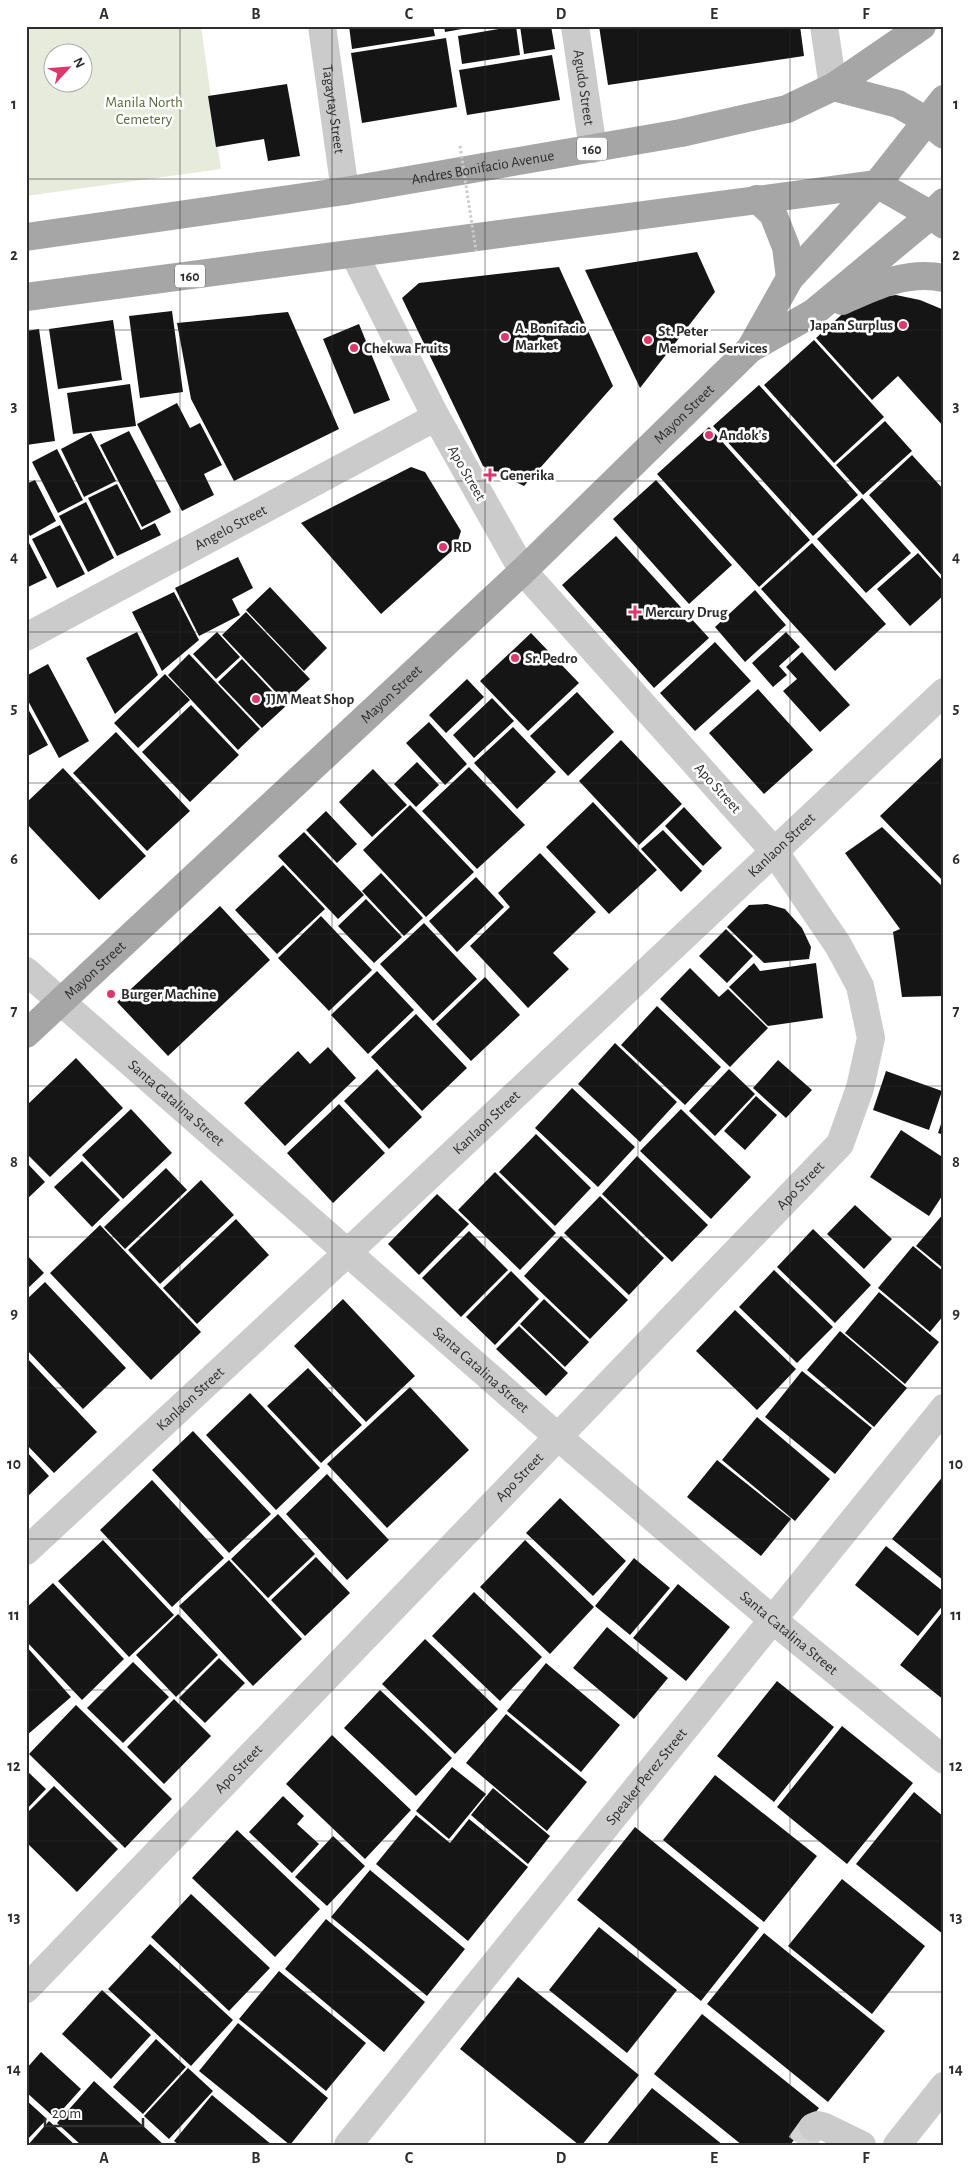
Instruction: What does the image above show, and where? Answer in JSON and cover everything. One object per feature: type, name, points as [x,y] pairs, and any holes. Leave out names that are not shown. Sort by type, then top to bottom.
[{"type":"main road","name":"Andres Bonifacio Avenue","points":[[26,237],[345,191],[682,133],[787,109],[833,87],[922,26]]},
{"type":"main road","points":[[833,87],[898,104],[935,128]]},
{"type":"main road","points":[[940,214],[877,184],[935,128],[944,99]]},
{"type":"main road","name":"160","points":[[26,297],[877,184]]},
{"type":"main road","name":"Mayon Street","points":[[750,349],[790,278],[877,184]]},
{"type":"main road","points":[[757,199],[773,214],[786,247],[790,278]]},
{"type":"main road","name":"Mayon Street","points":[[26,1034],[523,571],[750,349],[813,313],[940,214]]},
{"type":"main road","points":[[813,313],[889,280],[923,276],[944,278]]},
{"type":"street","name":"Tagaytay Street","points":[[322,26],[345,191]]},
{"type":"street","name":"Agudo Street","points":[[575,26],[593,148]]},
{"type":"street","points":[[824,26],[833,87]]},
{"type":"street","name":"Apo Street","points":[[26,1989],[840,1144],[860,1088],[871,1038],[860,986],[838,945],[774,851],[523,571],[436,417],[354,254]]},
{"type":"street","name":"Angelo Street","points":[[26,637],[436,417]]},
{"type":"street","name":"Kanlaon Street","points":[[26,1551],[347,1253],[944,692]]},
{"type":"street","name":"Santa Catalina Street","points":[[26,971],[62,1000],[557,1436],[773,1620],[944,1760]]},
{"type":"street","name":"Speaker Perez Street","points":[[348,2145],[944,1408]]},
{"type":"street","points":[[897,2145],[944,2086]]},
{"type":"street","points":[[813,2126],[824,2127],[862,2145]]},
{"type":"path","points":[[460,146],[476,251]]},
{"type":"green space","name":"Manila North Cemetery","points":[[26,26],[201,26],[221,169],[26,196]]},
{"type":"building","points":[[349,26],[433,26],[435,36],[352,49]]},
{"type":"building","points":[[444,26],[473,26],[473,27],[445,32]]},
{"type":"building","points":[[516,26],[520,55],[462,64],[458,36]]},
{"type":"building","points":[[520,26],[551,26],[555,49],[524,54]]},
{"type":"building","points":[[599,26],[800,26],[804,56],[608,85]]},
{"type":"building","points":[[446,38],[457,107],[362,123],[351,53]]},
{"type":"building","points":[[552,55],[560,100],[467,115],[459,70]]},
{"type":"building","points":[[287,84],[300,156],[268,161],[264,139],[216,147],[208,96]]},
{"type":"building","name":"St. Peter Memorial Services","points":[[697,252],[715,292],[640,388],[585,270]]},
{"type":"building","name":"A. Bonifacio Market","points":[[559,267],[613,386],[524,486],[483,466],[402,298],[419,283]]},
{"type":"building","points":[[896,295],[920,300],[944,310],[944,427],[898,376],[872,400],[816,338],[850,307],[873,298]]},
{"type":"building","points":[[172,311],[183,392],[140,398],[129,316]]},
{"type":"building","points":[[288,312],[339,429],[234,481],[191,399],[177,323]]},
{"type":"building","points":[[113,320],[122,380],[58,389],[49,329]]},
{"type":"building","points":[[359,324],[390,400],[354,414],[323,339]]},
{"type":"building","points":[[39,329],[55,441],[26,445],[26,331]]},
{"type":"building","points":[[814,340],[884,417],[834,463],[764,385]]},
{"type":"building","points":[[130,384],[136,426],[73,434],[67,393]]},
{"type":"building","points":[[759,385],[858,495],[813,536],[713,426]]},
{"type":"building","points":[[177,403],[190,428],[200,423],[222,465],[204,474],[214,495],[182,511],[137,424]]},
{"type":"building","points":[[885,421],[912,451],[863,495],[836,465]]},
{"type":"building","points":[[709,427],[810,540],[759,587],[657,474]]},
{"type":"building","points":[[129,431],[171,512],[142,527],[100,445]]},
{"type":"building","points":[[91,433],[116,481],[84,497],[61,449]]},
{"type":"building","points":[[57,449],[83,500],[58,513],[32,462]]},
{"type":"building","points":[[912,455],[944,490],[944,578],[869,495]]},
{"type":"building","points":[[411,467],[425,472],[461,531],[456,547],[381,614],[301,523]]},
{"type":"building","points":[[35,480],[56,521],[30,536],[26,528],[26,484]]},
{"type":"building","points":[[656,480],[732,565],[689,604],[613,519]]},
{"type":"building","points":[[117,484],[141,530],[155,523],[161,535],[117,556],[88,498]]},
{"type":"building","points":[[862,498],[911,553],[866,593],[817,539]]},
{"type":"building","points":[[86,502],[114,558],[88,572],[59,516]]},
{"type":"building","points":[[60,525],[85,574],[57,588],[32,539]]},
{"type":"building","name":"Mercury Drug","points":[[616,536],[709,638],[654,688],[562,585]]},
{"type":"building","points":[[26,537],[47,578],[26,588]]},
{"type":"building","points":[[812,543],[886,624],[835,671],[761,589]]},
{"type":"building","points":[[918,553],[944,582],[944,595],[910,626],[877,589]]},
{"type":"building","points":[[238,557],[253,588],[232,599],[240,615],[199,636],[175,588]]},
{"type":"building","points":[[270,587],[327,648],[304,671],[246,610]]},
{"type":"building","points":[[755,590],[786,625],[745,662],[715,627]]},
{"type":"building","points":[[174,592],[199,640],[162,671],[132,612]]},
{"type":"building","points":[[246,612],[310,679],[285,702],[222,635]]},
{"type":"building","points":[[137,632],[158,675],[115,714],[86,658]]},
{"type":"building","points":[[217,632],[240,657],[216,679],[193,654]]},
{"type":"building","points":[[786,632],[800,647],[779,666],[787,675],[773,687],[752,663]]},
{"type":"building","points":[[531,633],[579,683],[528,731],[480,681]]},
{"type":"building","points":[[715,642],[751,681],[695,731],[660,693]]},
{"type":"building","points":[[802,652],[850,705],[820,732],[783,691],[797,679],[786,667]]},
{"type":"building","points":[[189,654],[260,729],[238,750],[168,675]]},
{"type":"building","points":[[242,659],[286,706],[262,728],[218,682]]},
{"type":"building","points":[[48,664],[89,741],[59,758],[26,697],[26,676]]},
{"type":"building","points":[[165,674],[190,700],[138,748],[114,723]]},
{"type":"building","points":[[467,679],[484,697],[446,733],[429,715]]},
{"type":"building","points":[[758,689],[813,750],[764,794],[709,733]]},
{"type":"building","points":[[577,692],[614,732],[568,776],[530,736]]},
{"type":"building","points":[[492,698],[514,721],[474,758],[453,735]]},
{"type":"building","points":[[26,705],[48,745],[26,757]]},
{"type":"building","points":[[191,705],[239,755],[190,802],[142,752]]},
{"type":"building","points":[[429,722],[467,764],[445,785],[406,743]]},
{"type":"building","points":[[513,727],[556,772],[517,809],[474,763]]},
{"type":"building","points":[[116,732],[190,811],[147,851],[73,773]]},
{"type":"building","points":[[621,740],[682,804],[639,845],[579,781]]},
{"type":"building","points":[[944,755],[944,882],[880,816]]},
{"type":"building","points":[[417,762],[439,785],[416,807],[394,784]]},
{"type":"building","points":[[469,767],[525,825],[477,869],[422,811]]},
{"type":"building","points":[[63,768],[146,856],[99,900],[26,823],[26,803]]},
{"type":"building","points":[[373,769],[407,805],[372,837],[339,802]]},
{"type":"building","points":[[593,802],[657,870],[609,914],[546,847]]},
{"type":"building","points":[[410,805],[474,872],[426,917],[363,850]]},
{"type":"building","points":[[684,807],[722,848],[703,866],[665,826]]},
{"type":"building","points":[[326,811],[357,844],[337,863],[306,830]]},
{"type":"building","points":[[882,827],[944,888],[944,996],[902,997],[893,932],[900,929],[845,853]]},
{"type":"building","points":[[663,830],[702,871],[681,892],[641,849]]},
{"type":"building","points":[[304,832],[364,895],[338,919],[278,856]]},
{"type":"building","points":[[540,853],[596,912],[553,953],[569,969],[528,1008],[470,946],[510,907],[498,893]]},
{"type":"building","points":[[283,865],[325,909],[277,954],[235,910]]},
{"type":"building","points":[[381,873],[423,918],[404,936],[362,891]]},
{"type":"building","points":[[476,877],[504,907],[457,952],[429,921]]},
{"type":"building","points":[[366,899],[402,937],[374,963],[338,926]]},
{"type":"building","points":[[767,904],[785,909],[802,928],[811,947],[809,959],[764,963],[727,927],[749,905]]},
{"type":"building","points":[[220,906],[270,960],[168,1056],[117,1002]]},
{"type":"building","points":[[321,916],[372,970],[329,1011],[278,958]]},
{"type":"building","points":[[424,923],[477,979],[433,1021],[380,964]]},
{"type":"building","points":[[726,929],[753,956],[727,983],[699,956]]},
{"type":"building","points":[[754,963],[760,971],[816,963],[823,1018],[768,1026],[729,987]]},
{"type":"building","points":[[690,968],[719,997],[728,989],[768,1028],[730,1067],[660,999]]},
{"type":"building","points":[[377,971],[414,1010],[368,1054],[331,1015]]},
{"type":"building","points":[[485,977],[520,1015],[471,1061],[436,1024]]},
{"type":"building","points":[[657,1006],[721,1067],[685,1105],[621,1045]]},
{"type":"building","points":[[416,1014],[467,1068],[422,1111],[371,1057]]},
{"type":"building","points":[[615,1043],[677,1102],[640,1142],[578,1084]]},
{"type":"building","points":[[328,1047],[356,1078],[285,1146],[244,1103],[298,1051],[310,1064]]},
{"type":"building","points":[[76,1058],[123,1108],[50,1177],[26,1153],[26,1106]]},
{"type":"building","points":[[778,1060],[812,1090],[786,1118],[753,1088]]},
{"type":"building","points":[[377,1069],[422,1117],[389,1149],[344,1101]]},
{"type":"building","points":[[729,1069],[755,1094],[715,1136],[689,1111]]},
{"type":"building","points":[[886,1071],[942,1091],[929,1130],[873,1110]]},
{"type":"building","points":[[572,1088],[635,1147],[598,1187],[535,1128]]},
{"type":"building","points":[[756,1096],[777,1115],[745,1150],[724,1131]]},
{"type":"building","points":[[339,1104],[385,1153],[333,1203],[287,1153]]},
{"type":"building","points":[[131,1109],[172,1153],[123,1199],[82,1155]]},
{"type":"building","points":[[681,1109],[751,1177],[711,1219],[640,1151]]},
{"type":"building","points":[[944,1118],[944,1135],[938,1133]]},
{"type":"building","points":[[901,1130],[944,1158],[944,1193],[929,1216],[870,1177]]},
{"type":"building","points":[[536,1134],[591,1188],[555,1226],[499,1172]]},
{"type":"building","points":[[637,1156],[708,1225],[672,1262],[602,1194]]},
{"type":"building","points":[[82,1161],[120,1200],[92,1227],[54,1187]]},
{"type":"building","points":[[26,1162],[45,1182],[26,1200]]},
{"type":"building","points":[[166,1168],[187,1190],[125,1249],[104,1227]]},
{"type":"building","points":[[495,1172],[556,1233],[520,1270],[458,1210]]},
{"type":"building","points":[[201,1180],[234,1215],[160,1284],[128,1250]]},
{"type":"building","points":[[437,1194],[469,1224],[419,1275],[388,1244]]},
{"type":"building","points":[[600,1196],[664,1258],[629,1295],[564,1233]]},
{"type":"building","points":[[855,1205],[892,1239],[864,1269],[827,1234]]},
{"type":"building","points":[[944,1213],[944,1269],[916,1246]]},
{"type":"building","points":[[236,1219],[269,1255],[197,1324],[163,1288]]},
{"type":"building","points":[[100,1225],[201,1332],[151,1380],[50,1273]]},
{"type":"building","points":[[813,1229],[871,1285],[835,1323],[777,1267]]},
{"type":"building","points":[[469,1231],[508,1270],[461,1317],[422,1278]]},
{"type":"building","points":[[561,1236],[628,1300],[590,1339],[524,1276]]},
{"type":"building","points":[[913,1246],[944,1272],[944,1315],[930,1332],[878,1288]]},
{"type":"building","points":[[26,1254],[44,1273],[26,1290]]},
{"type":"building","points":[[774,1270],[833,1327],[797,1363],[739,1307]]},
{"type":"building","points":[[511,1271],[539,1299],[495,1345],[466,1317]]},
{"type":"building","points":[[45,1282],[126,1368],[83,1409],[26,1349],[26,1300]]},
{"type":"building","points":[[879,1292],[939,1342],[905,1384],[845,1333]]},
{"type":"building","points":[[343,1299],[415,1376],[366,1422],[294,1346]]},
{"type":"building","points":[[544,1299],[589,1342],[565,1367],[520,1324]]},
{"type":"building","points":[[735,1310],[796,1369],[757,1410],[696,1351]]},
{"type":"building","points":[[519,1326],[568,1373],[546,1396],[496,1349]]},
{"type":"building","points":[[840,1331],[907,1388],[874,1427],[807,1370]]},
{"type":"building","points":[[26,1357],[97,1432],[54,1473],[26,1444]]},
{"type":"building","points":[[308,1368],[362,1425],[321,1463],[267,1406]]},
{"type":"building","points":[[802,1371],[872,1428],[835,1474],[765,1417]]},
{"type":"building","points":[[410,1387],[469,1450],[387,1528],[327,1464]]},
{"type":"building","points":[[250,1393],[320,1468],[276,1510],[206,1435]]},
{"type":"building","points":[[757,1417],[830,1479],[795,1521],[722,1460]]},
{"type":"building","points":[[193,1431],[271,1514],[229,1553],[152,1470]]},
{"type":"building","points":[[26,1451],[49,1476],[26,1498]]},
{"type":"building","points":[[717,1460],[791,1519],[761,1556],[687,1497]]},
{"type":"building","points":[[327,1474],[389,1540],[347,1580],[286,1514]]},
{"type":"building","points":[[944,1475],[944,1581],[892,1539]]},
{"type":"building","points":[[152,1480],[224,1558],[172,1607],[100,1530]]},
{"type":"building","points":[[560,1498],[626,1561],[593,1596],[526,1533]]},
{"type":"building","points":[[278,1514],[315,1554],[268,1598],[231,1559]]},
{"type":"building","points":[[103,1540],[174,1615],[129,1657],[58,1581]]},
{"type":"building","points":[[525,1540],[594,1607],[550,1654],[480,1587]]},
{"type":"building","points":[[886,1546],[944,1592],[944,1604],[918,1636],[855,1585]]},
{"type":"building","points":[[316,1557],[350,1593],[305,1636],[271,1600]]},
{"type":"building","points":[[634,1558],[670,1588],[630,1635],[595,1606]]},
{"type":"building","points":[[229,1560],[302,1639],[253,1686],[179,1606]]},
{"type":"building","points":[[53,1583],[124,1659],[82,1700],[26,1641],[26,1608]]},
{"type":"building","points":[[678,1584],[730,1627],[686,1681],[633,1638]]},
{"type":"building","points":[[474,1592],[542,1657],[500,1701],[432,1636]]},
{"type":"building","points":[[944,1610],[944,1700],[900,1665]]},
{"type":"building","points":[[178,1614],[218,1655],[176,1697],[136,1655]]},
{"type":"building","points":[[607,1627],[668,1678],[634,1719],[573,1668]]},
{"type":"building","points":[[425,1639],[498,1709],[455,1754],[382,1684]]},
{"type":"building","points":[[26,1646],[71,1697],[26,1736]]},
{"type":"building","points":[[219,1658],[245,1683],[205,1723],[179,1698]]},
{"type":"building","points":[[133,1662],[169,1697],[123,1743],[87,1708]]},
{"type":"building","points":[[546,1663],[620,1725],[581,1772],[507,1711]]},
{"type":"building","points":[[777,1681],[834,1727],[774,1802],[717,1756]]},
{"type":"building","points":[[380,1690],[452,1758],[416,1796],[344,1728]]},
{"type":"building","points":[[174,1699],[211,1736],[164,1784],[127,1747]]},
{"type":"building","points":[[76,1705],[172,1799],[125,1848],[29,1754]]},
{"type":"building","points":[[506,1714],[587,1782],[547,1831],[466,1763]]},
{"type":"building","points":[[842,1726],[913,1783],[847,1864],[777,1807]]},
{"type":"building","points":[[332,1735],[411,1810],[365,1859],[286,1784]]},
{"type":"building","points":[[452,1767],[486,1794],[449,1839],[416,1811]]},
{"type":"building","points":[[26,1770],[46,1789],[26,1810]]},
{"type":"building","points":[[715,1775],[817,1856],[764,1922],[663,1840]]},
{"type":"building","points":[[54,1786],[118,1849],[77,1892],[26,1842],[26,1814]]},
{"type":"building","points":[[493,1788],[550,1836],[528,1864],[471,1815]]},
{"type":"building","points":[[914,1792],[944,1817],[944,1935],[856,1864]]},
{"type":"building","points":[[283,1796],[304,1816],[297,1824],[319,1844],[292,1873],[249,1832]]},
{"type":"building","points":[[416,1815],[450,1843],[469,1819],[528,1867],[468,1941],[376,1864]]},
{"type":"building","points":[[635,1827],[759,1928],[701,2001],[577,1900]]},
{"type":"building","points":[[237,1830],[320,1909],[275,1957],[192,1878]]},
{"type":"building","points":[[333,1836],[365,1866],[327,1906],[295,1877]]},
{"type":"building","points":[[370,1870],[465,1949],[427,1996],[331,1917]]},
{"type":"building","points":[[842,1879],[925,1946],[872,2014],[788,1946]]},
{"type":"building","points":[[191,1894],[270,1968],[229,2011],[151,1937]]},
{"type":"building","points":[[326,1919],[425,2002],[384,2052],[285,1969]]},
{"type":"building","points":[[599,1927],[677,1990],[627,2053],[549,1990]]},
{"type":"building","points":[[764,1933],[885,2031],[828,2102],[707,2004]]},
{"type":"building","points":[[150,1944],[233,2020],[191,2066],[108,1989]]},
{"type":"building","points":[[279,1971],[366,2043],[326,2091],[239,2019]]},
{"type":"building","points":[[518,1977],[639,2075],[582,2145],[579,2145],[460,2049]]},
{"type":"building","points":[[102,1990],[151,2035],[111,2079],[62,2034]]},
{"type":"building","points":[[702,2014],[819,2108],[790,2145],[742,2145],[654,2074]]},
{"type":"building","points":[[238,2023],[328,2098],[290,2145],[199,2071]]},
{"type":"building","points":[[156,2039],[186,2067],[143,2114],[113,2087]]},
{"type":"building","points":[[41,2052],[81,2089],[55,2118],[26,2092],[26,2069]]},
{"type":"building","points":[[188,2068],[213,2091],[169,2139],[144,2116]]},
{"type":"building","points":[[94,2081],[164,2145],[81,2145],[57,2123]]},
{"type":"building","points":[[652,2088],[723,2145],[606,2145]]},
{"type":"building","points":[[212,2095],[272,2145],[179,2145],[174,2141]]},
{"type":"building","points":[[26,2100],[47,2119],[26,2141]]},
{"type":"building","points":[[49,2121],[75,2145],[28,2145]]},
{"type":"tunnel","points":[[800,2145],[813,2127]]},
{"type":"place","name":"Japan Surplus","points":[[903,325]]},
{"type":"place","name":"A. Bonifacio Market","points":[[505,337]]},
{"type":"place","name":"St. Peter Memorial Services","points":[[648,340]]},
{"type":"place","name":"Chekwa Fruits","points":[[354,348]]},
{"type":"place","name":"Andok's","points":[[709,435]]},
{"type":"place","name":"Generika","points":[[490,475]]},
{"type":"place","name":"RD","points":[[443,547]]},
{"type":"place","name":"Mercury Drug","points":[[635,612]]},
{"type":"place","name":"Sr. Pedro","points":[[515,658]]},
{"type":"place","name":"JJM Meat Shop","points":[[256,699]]},
{"type":"place","name":"Burger Machine","points":[[111,994]]}]
